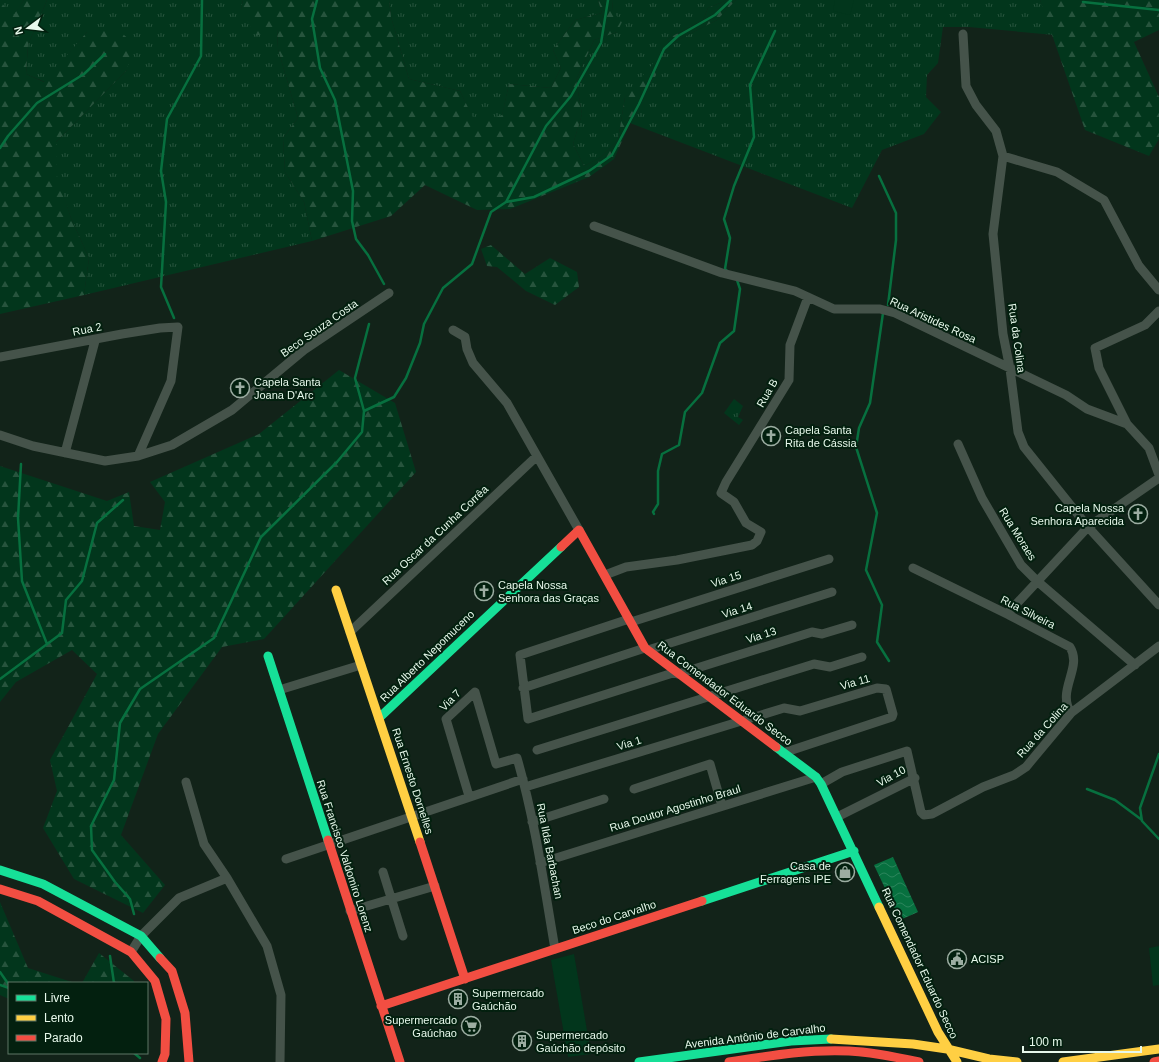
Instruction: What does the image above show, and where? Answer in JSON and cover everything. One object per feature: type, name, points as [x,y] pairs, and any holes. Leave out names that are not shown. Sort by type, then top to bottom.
[{"type":"street","name":"Rua da Colina","points":[[963,34],[966,86],[976,105],[996,131],[1003,156],[993,234],[1003,334],[1010,369],[1018,432],[1024,447],[1088,527],[1159,605]]},
{"type":"street","points":[[1003,156],[1057,172],[1104,200],[1139,266],[1159,290]]},
{"type":"street","name":"Rua Aristides Rosa","points":[[594,226],[722,273],[771,284],[808,297],[834,309],[880,309],[895,313],[1066,395],[1087,409],[1127,424],[1149,448],[1159,475]]},
{"type":"street","name":"Beco Souza Costa","points":[[0,435],[32,446],[105,461],[138,456],[172,445],[232,410],[304,350],[389,293]]},
{"type":"street","name":"Rua B","points":[[605,575],[626,567],[678,560],[752,545],[757,541],[761,532],[746,524],[734,502],[721,493],[726,482],[789,380],[790,345],[808,297]]},
{"type":"street","points":[[1127,424],[1100,368],[1095,348],[1145,325],[1159,310]]},
{"type":"street","name":"Rua 2","points":[[0,357],[160,328],[178,327],[171,381],[138,456]]},
{"type":"street","name":"Rua Comendador Eduardo Secco","points":[[453,330],[465,337],[467,349],[473,364],[507,403],[647,649],[819,780],[947,1049],[957,1062]]},
{"type":"street","points":[[65,453],[95,341]]},
{"type":"street","name":"Rua Moraes","points":[[958,444],[982,498],[1021,565],[1037,581],[1135,666]]},
{"type":"street","name":"Rua Oscar da Cunha Corrêa","points":[[350,632],[537,456]]},
{"type":"street","points":[[1007,614],[1088,527],[1159,478]]},
{"type":"street","name":"Rua Alberto Nepomuceno","points":[[379,718],[579,530]]},
{"type":"street","name":"Via 15","points":[[528,719],[519,658],[522,653],[829,559]]},
{"type":"street","name":"Rua Silveira","points":[[913,568],[1070,647],[1074,658],[1065,700],[1071,713]]},
{"type":"street","name":"Rua Ernesto Dornelles","points":[[336,590],[412,815],[465,979]]},
{"type":"street","name":"Via 14","points":[[523,688],[832,592]]},
{"type":"street","name":"Via 13","points":[[528,719],[812,632],[822,634],[852,625]]},
{"type":"street","name":"Rua da Colina","points":[[915,778],[921,812],[924,815],[932,814],[983,787],[1014,775],[1026,767],[1071,713],[1135,666],[1159,646]]},
{"type":"street","name":"Rua Francisco Valdomiro Lorenz","points":[[268,656],[400,1062]]},
{"type":"street","points":[[537,750],[814,664],[829,667],[862,657]]},
{"type":"street","points":[[279,690],[361,665]]},
{"type":"street","name":"Via 11","points":[[740,721],[784,708],[800,711],[877,688],[886,689],[893,714],[892,716],[783,753]]},
{"type":"street","name":"Via 7","points":[[469,796],[446,720],[474,692],[496,764],[517,758]]},
{"type":"street","name":"Via 1","points":[[286,859],[469,796],[524,783],[740,721]]},
{"type":"street","name":"Via 10","points":[[819,780],[907,751],[915,778],[837,817]]},
{"type":"street","name":"Rua Ilda Barbachan","points":[[517,758],[532,822],[555,949]]},
{"type":"street","points":[[634,789],[710,764],[722,806]]},
{"type":"street","name":"Rua Doutor Agostinho Braul","points":[[540,863],[722,806],[819,780]]},
{"type":"street","points":[[186,782],[204,844],[227,878],[267,946],[281,995],[280,1062]]},
{"type":"street","points":[[532,822],[604,799]]},
{"type":"street","name":"Beco do Carvalho","points":[[381,1006],[854,851]]},
{"type":"street","points":[[0,870],[43,884],[141,936],[172,971],[185,1013],[176,1046],[161,1062]]},
{"type":"street","points":[[383,872],[403,936]]},
{"type":"street","points":[[131,952],[141,936],[179,898],[227,878]]},
{"type":"street","points":[[350,911],[435,886]]},
{"type":"street","points":[[0,889],[38,900],[131,952],[155,981],[166,1019],[176,1046],[188,1062]]},
{"type":"street","name":"Avenida Antônio de Carvalho","points":[[639,1062],[791,1042],[839,1038],[913,1044],[947,1049],[986,1061],[1017,1062]]},
{"type":"street","points":[[1063,1062],[1159,1049]]},
{"type":"street","name":"Avenida Antônio de Carvalho","points":[[729,1062],[793,1054],[840,1051],[880,1055],[919,1062]]},
{"type":"street","points":[[1154,1062],[1159,1061]]},
{"type":"green space","points":[[0,0],[2,0],[2,3],[12,17],[24,0],[47,0],[28,45],[26,74],[44,82],[87,32],[115,27],[133,43],[127,70],[56,142],[57,176],[71,218],[89,258],[84,295],[0,314]]},
{"type":"green space","points":[[2,0],[24,0],[12,18],[1,3]]},
{"type":"green space","points":[[47,0],[243,0],[241,9],[277,28],[278,49],[298,118],[283,138],[285,172],[304,202],[312,241],[84,295],[89,258],[71,218],[56,176],[56,142],[127,70],[87,32],[45,82],[26,74],[28,45]]},
{"type":"green space","points":[[243,0],[389,0],[391,17],[409,79],[460,91],[476,124],[502,115],[509,84],[551,88],[561,68],[553,50],[575,20],[602,13],[598,0],[613,0],[612,11],[622,22],[617,32],[594,40],[576,80],[582,114],[573,144],[584,166],[601,157],[618,140],[625,97],[655,61],[661,66],[630,123],[614,159],[589,177],[510,209],[477,210],[425,185],[391,216],[312,241],[304,202],[285,172],[283,138],[298,118],[278,49],[277,28],[256,36],[241,9]]},
{"type":"green space","points":[[389,0],[598,0],[602,13],[575,20],[553,50],[561,68],[551,88],[509,84],[502,116],[476,125],[460,91],[409,79],[391,17]]},
{"type":"green space","points":[[613,0],[727,0],[708,8],[703,20],[667,39],[670,44],[717,20],[736,0],[1040,0],[1054,35],[969,27],[943,27],[938,63],[927,75],[926,97],[941,112],[924,134],[882,150],[852,208],[630,123],[660,66],[625,97],[618,140],[601,157],[584,166],[573,144],[582,114],[576,80],[594,40],[617,32],[612,11]]},
{"type":"green space","points":[[727,0],[736,0],[717,20],[670,44],[667,39],[703,20],[708,8]]},
{"type":"green space","points":[[835,0],[854,0],[850,15],[833,11]]},
{"type":"green space","points":[[1040,0],[1159,0],[1159,30],[1134,42],[1159,97],[1159,139],[1149,156],[1085,130]]},
{"type":"green space","points":[[491,245],[525,274],[550,258],[577,272],[579,287],[555,305],[526,291],[497,267],[487,266],[481,249]]},
{"type":"green space","points":[[339,370],[395,403],[416,472],[264,639],[222,647],[158,734],[121,835],[165,885],[143,913],[74,879],[43,828],[57,791],[50,760],[97,674],[72,650],[16,682],[0,702],[0,466],[107,501],[129,492],[134,526],[160,530],[165,502],[150,482],[259,434]]},
{"type":"green space","points":[[734,399],[743,406],[738,417],[743,420],[739,425],[724,413]]},
{"type":"green space","points":[[0,902],[28,968],[72,982],[8,982],[8,999],[0,995]]},
{"type":"green space","points":[[1159,946],[1159,985],[1153,986],[1149,948]]},
{"type":"green space","points":[[99,953],[134,981],[134,982],[83,982]]},
{"type":"green space","points":[[574,954],[591,1054],[568,1057],[551,960]]},
{"type":"water","points":[[893,857],[918,912],[900,920],[874,865]]},
{"type":"waterway","points":[[174,318],[161,287],[166,202],[161,171],[167,119],[201,56],[202,0]]},
{"type":"waterway","points":[[317,0],[312,19],[320,68],[335,100],[353,191],[352,221],[356,239],[368,255],[384,284]]},
{"type":"waterway","points":[[506,202],[546,126],[571,96],[601,43],[608,0]]},
{"type":"waterway","points":[[134,914],[130,899],[115,882],[92,850],[91,826],[114,780],[120,723],[140,689],[214,638],[261,537],[337,462],[362,432],[364,411],[394,397],[406,378],[420,343],[424,324],[443,288],[472,264],[491,212],[506,202],[534,197],[589,171],[612,155],[639,104],[664,49],[678,36],[715,15],[731,0]]},
{"type":"waterway","points":[[1083,2],[1159,10]]},
{"type":"waterway","points":[[727,271],[725,269],[730,238],[724,219],[734,186],[754,137],[750,85],[775,31]]},
{"type":"waterway","points":[[0,148],[8,136],[37,103],[84,74],[105,54]]},
{"type":"waterway","points":[[879,176],[896,213],[896,240],[888,305]]},
{"type":"waterway","points":[[654,514],[653,512],[658,504],[658,471],[662,454],[679,445],[685,412],[702,393],[720,343],[734,331],[740,289],[737,280]]},
{"type":"waterway","points":[[883,313],[870,403],[859,428],[856,447],[877,513],[866,570],[882,605],[877,642],[889,661]]},
{"type":"waterway","points":[[364,411],[355,378],[369,324]]},
{"type":"waterway","points":[[21,464],[18,518],[22,581],[47,644]]},
{"type":"waterway","points":[[0,679],[62,633],[66,600],[82,581],[97,523],[123,500]]},
{"type":"waterway","points":[[1159,754],[1140,808],[1142,821],[1159,839]]},
{"type":"waterway","points":[[1087,789],[1115,800],[1142,820]]},
{"type":"waterway","points":[[110,956],[114,982]]},
{"type":"waterway","points":[[0,972],[8,984]]},
{"type":"waterway","points":[[0,985],[8,988]]},
{"type":"waterway","points":[[135,1054],[140,1058]]},
{"type":"traffic: fast","points":[[379,718],[561,547]]},
{"type":"traffic: fast","points":[[268,656],[328,840]]},
{"type":"traffic: fast","points":[[776,747],[816,777],[821,784],[879,907]]},
{"type":"traffic: fast","points":[[702,901],[854,851]]},
{"type":"traffic: fast","points":[[0,870],[43,884],[141,936],[160,958]]},
{"type":"traffic: fast","points":[[639,1062],[791,1041],[831,1039]]},
{"type":"traffic: slow","points":[[336,590],[420,842]]},
{"type":"traffic: slow","points":[[879,907],[938,1032],[957,1062]]},
{"type":"traffic: slow","points":[[831,1039],[913,1044],[947,1049],[989,1059],[1017,1062]]},
{"type":"traffic: slow","points":[[1063,1062],[1159,1049]]},
{"type":"traffic: jam","points":[[561,547],[579,530],[645,648],[776,747]]},
{"type":"traffic: jam","points":[[328,840],[400,1062]]},
{"type":"traffic: jam","points":[[420,842],[465,979]]},
{"type":"traffic: jam","points":[[0,889],[38,901],[131,952],[155,981],[166,1019],[165,1054],[162,1062]]},
{"type":"traffic: jam","points":[[381,1006],[702,901]]},
{"type":"traffic: jam","points":[[160,958],[172,971],[185,1013],[189,1062]]},
{"type":"traffic: jam","points":[[729,1062],[759,1057],[819,1051],[858,1052],[919,1062]]},
{"type":"traffic: jam","points":[[1154,1062],[1159,1061]]},
{"type":"place","name":"Capela Santa Joana D'Arc","points":[[240,388]]},
{"type":"place","name":"Capela Santa Rita de Cássia","points":[[771,436]]},
{"type":"place","name":"Capela Nossa Senhora Aparecida","points":[[1138,514]]},
{"type":"place","name":"Capela Nossa Senhora das Graças","points":[[484,591]]},
{"type":"place","name":"Casa de Ferragens IPE","points":[[845,872]]},
{"type":"place","name":"ACISP","points":[[957,959]]},
{"type":"place","name":"Supermercado Gaúchão","points":[[458,999]]},
{"type":"place","name":"Supermercado Gaúchao","points":[[471,1026]]},
{"type":"place","name":"Supermercado Gaúchão depósito","points":[[522,1041]]}]
